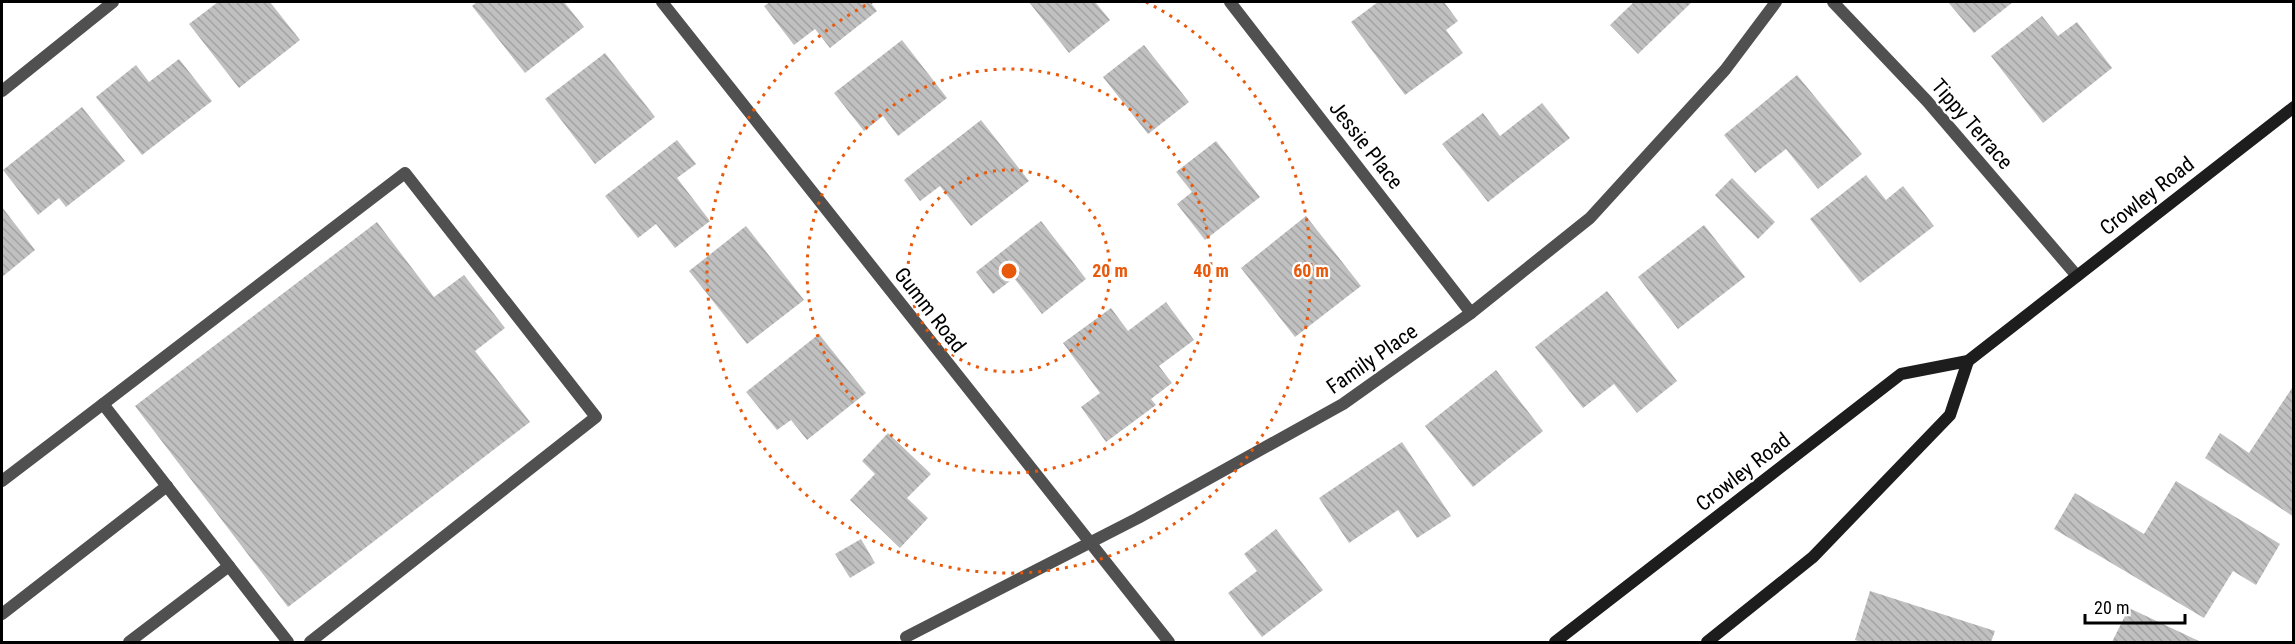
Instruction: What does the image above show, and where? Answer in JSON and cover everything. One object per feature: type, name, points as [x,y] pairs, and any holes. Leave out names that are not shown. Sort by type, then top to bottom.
[{"type":"main road","name":"Crowley Road","points":[[1555,642],[1901,374],[1968,361],[2294,107]]},
{"type":"main road","points":[[1707,642],[1813,557],[1950,415],[1968,361]]},
{"type":"street","points":[[2,91],[113,2]]},
{"type":"street","name":"Gumm Road","points":[[662,2],[1169,642]]},
{"type":"street","name":"Jessie Place","points":[[1230,2],[1471,313]]},
{"type":"street","name":"Family Place","points":[[906,637],[1138,518],[1343,404],[1471,313],[1590,218],[1725,70],[1776,2]]},
{"type":"street","name":"Tippy Terrace","points":[[1833,2],[1927,101],[2077,276]]},
{"type":"street","points":[[2,481],[405,173],[596,417],[310,642]]},
{"type":"street","points":[[103,404],[288,642]]},
{"type":"street","points":[[2,614],[166,486]]},
{"type":"street","points":[[129,642],[229,566]]},
{"type":"building","points":[[218,2],[270,2],[300,40],[239,88],[189,24]]},
{"type":"building","points":[[477,2],[564,2],[584,27],[525,73],[472,6]]},
{"type":"building","points":[[770,2],[870,2],[877,11],[830,48],[815,29],[794,45],[764,6]]},
{"type":"building","points":[[1029,2],[1095,2],[1110,20],[1069,53]]},
{"type":"building","points":[[1378,2],[1444,2],[1458,21],[1446,30],[1463,53],[1405,95],[1351,22]]},
{"type":"building","points":[[1634,2],[1692,2],[1638,54],[1610,25]]},
{"type":"building","points":[[1948,2],[2013,2],[1974,33]]},
{"type":"building","points":[[2042,16],[2058,36],[2077,22],[2112,68],[2043,123],[1991,56]]},
{"type":"building","points":[[902,40],[947,98],[898,136],[883,116],[864,131],[834,93]]},
{"type":"building","points":[[1144,45],[1189,102],[1148,134],[1103,77]]},
{"type":"building","points":[[605,53],[655,117],[595,164],[545,99]]},
{"type":"building","points":[[179,59],[212,101],[142,155],[96,97],[136,65],[149,82]]},
{"type":"building","points":[[1797,75],[1862,154],[1818,189],[1786,149],[1755,173],[1724,135]]},
{"type":"building","points":[[1542,103],[1570,138],[1488,202],[1442,144],[1483,113],[1500,136]]},
{"type":"building","points":[[82,107],[125,161],[66,207],[59,198],[38,215],[3,170]]},
{"type":"building","points":[[981,120],[1029,181],[971,226],[940,186],[920,201],[904,180]]},
{"type":"building","points":[[677,140],[696,164],[677,178],[710,221],[675,248],[656,224],[638,238],[605,196]]},
{"type":"building","points":[[1216,141],[1260,197],[1205,240],[1177,204],[1192,192],[1176,172]]},
{"type":"building","points":[[1866,175],[1886,200],[1903,186],[1934,226],[1860,283],[1810,219]]},
{"type":"building","points":[[1732,178],[1775,222],[1758,239],[1715,195]]},
{"type":"building","points":[[2,207],[35,250],[2,277]]},
{"type":"building","points":[[1306,216],[1361,286],[1295,337],[1241,268]]},
{"type":"building","points":[[1041,221],[1086,279],[1042,314],[1014,278],[993,294],[976,272]]},
{"type":"building","points":[[377,222],[434,297],[464,275],[505,328],[475,351],[530,422],[288,607],[135,406]]},
{"type":"building","points":[[1704,225],[1745,277],[1678,329],[1638,277]]},
{"type":"building","points":[[746,226],[804,300],[747,344],[689,271]]},
{"type":"building","points":[[1607,291],[1677,381],[1637,413],[1614,384],[1583,408],[1535,347]]},
{"type":"building","points":[[1166,302],[1194,340],[1159,366],[1172,383],[1151,399],[1156,405],[1106,442],[1081,407],[1100,393],[1063,343],[1111,308],[1128,331]]},
{"type":"building","points":[[819,334],[866,393],[807,440],[791,420],[777,430],[746,392]]},
{"type":"building","points":[[1496,370],[1543,431],[1473,487],[1425,426]]},
{"type":"building","points":[[2294,385],[2294,517],[2205,458],[2220,433],[2249,453]]},
{"type":"building","points":[[888,433],[931,474],[907,498],[928,518],[900,548],[850,500],[875,474],[862,461]]},
{"type":"building","points":[[1402,442],[1451,516],[1417,538],[1398,510],[1349,543],[1319,498]]},
{"type":"building","points":[[2176,481],[2280,544],[2256,585],[2233,571],[2204,618],[2054,529],[2075,493],[2144,534]]},
{"type":"building","points":[[1276,529],[1323,590],[1262,637],[1228,593],[1257,571],[1244,554]]},
{"type":"building","points":[[861,539],[875,563],[850,578],[835,554]]},
{"type":"building","points":[[1870,591],[1995,631],[1991,642],[1862,642],[1855,640]]},
{"type":"building","points":[[2129,608],[2201,642],[2112,642]]}]
